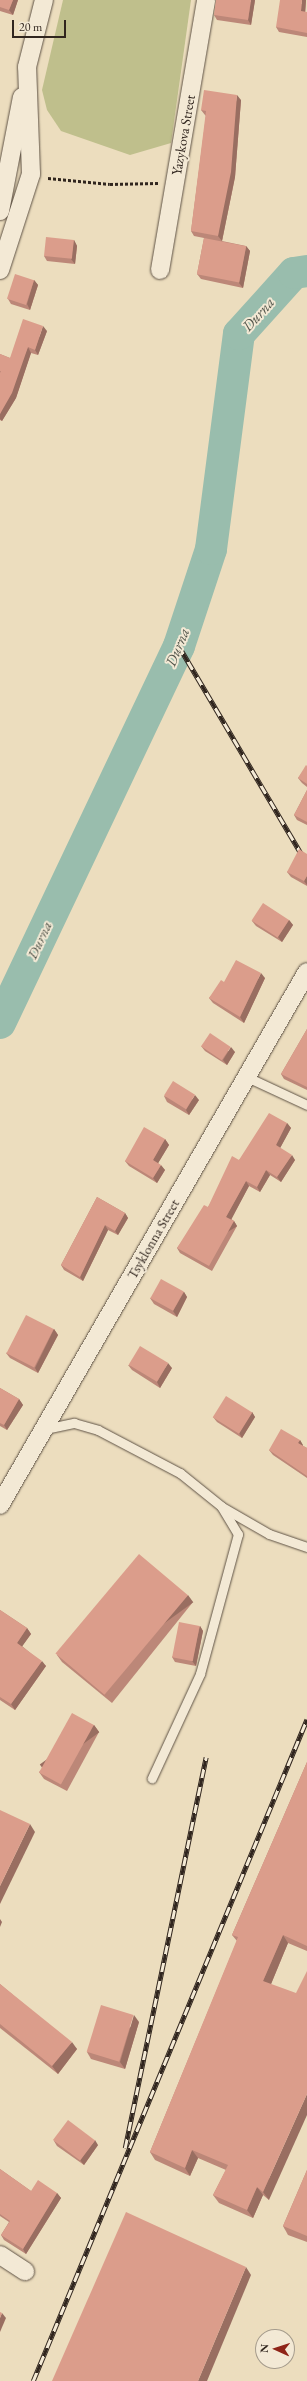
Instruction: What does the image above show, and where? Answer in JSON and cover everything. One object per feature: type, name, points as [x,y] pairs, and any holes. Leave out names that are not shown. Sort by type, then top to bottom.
[{"type":"street","points":[[0,211],[6,159],[44,0]]},
{"type":"street","name":"Yazykova Street","points":[[160,270],[206,0]]},
{"type":"street","points":[[0,270],[31,174],[27,67]]},
{"type":"street","name":"Tsyklonna Street","points":[[0,1505],[307,972]]},
{"type":"street","points":[[0,2255],[25,2271]]},
{"type":"lane","points":[[247,1077],[307,1105]]},
{"type":"lane","points":[[43,1430],[74,1423],[98,1430],[180,1473],[221,1506],[269,1534],[307,1547]]},
{"type":"lane","points":[[152,1778],[200,1674],[229,1577],[238,1534],[221,1506]]},
{"type":"path","points":[[31,174],[67,181],[110,184],[143,180],[174,185]]},
{"type":"green space","points":[[63,0],[191,0],[171,143],[130,155],[61,131],[47,110],[42,90]]},
{"type":"building","points":[[0,0],[13,0],[9,10],[0,7]]},
{"type":"building","points":[[216,0],[251,0],[248,20],[214,15]]},
{"type":"building","points":[[280,0],[302,0],[301,11],[307,12],[307,33],[276,27]]},
{"type":"building","points":[[204,90],[237,95],[231,172],[218,236],[191,231],[206,111],[201,110]]},
{"type":"building","points":[[46,237],[74,240],[72,259],[44,256]]},
{"type":"building","points":[[204,238],[246,246],[239,283],[197,274]]},
{"type":"building","points":[[15,274],[34,280],[26,305],[7,299]]},
{"type":"building","points":[[23,319],[43,326],[35,350],[28,347],[12,393],[0,414],[0,354],[10,358]]},
{"type":"building","points":[[306,765],[307,766],[307,784],[298,778]]},
{"type":"building","points":[[307,790],[307,822],[294,815]]},
{"type":"building","points":[[299,849],[307,854],[307,876],[304,881],[287,872]]},
{"type":"building","points":[[263,903],[289,920],[278,937],[252,921]]},
{"type":"building","points":[[236,960],[261,973],[240,1017],[209,998],[221,980],[224,982]]},
{"type":"building","points":[[307,1029],[307,1087],[281,1074]]},
{"type":"building","points":[[210,1033],[231,1047],[222,1060],[201,1046]]},
{"type":"building","points":[[173,1081],[195,1095],[186,1109],[164,1095]]},
{"type":"building","points":[[269,1113],[287,1123],[276,1145],[292,1155],[277,1177],[266,1170],[257,1187],[246,1181],[226,1217],[234,1221],[209,1266],[177,1248],[204,1205],[208,1207],[232,1156],[239,1160]]},
{"type":"building","points":[[144,1127],[165,1139],[153,1160],[161,1165],[153,1178],[125,1161]]},
{"type":"building","points":[[97,1197],[125,1213],[115,1231],[105,1225],[80,1277],[61,1265]]},
{"type":"building","points":[[161,1279],[184,1292],[173,1311],[150,1298]]},
{"type":"building","points":[[26,1315],[54,1329],[34,1367],[6,1353]]},
{"type":"building","points":[[140,1346],[168,1363],[157,1382],[129,1365]]},
{"type":"building","points":[[0,1388],[19,1399],[4,1425],[0,1423]]},
{"type":"building","points":[[226,1396],[252,1412],[239,1434],[213,1417]]},
{"type":"building","points":[[281,1429],[300,1440],[298,1443],[307,1448],[307,1476],[269,1450]]},
{"type":"building","points":[[139,1554],[188,1595],[104,1695],[55,1654]]},
{"type":"building","points":[[0,1610],[27,1628],[17,1643],[42,1661],[11,1704],[0,1697]]},
{"type":"building","points":[[179,1622],[200,1626],[193,1661],[172,1657]]},
{"type":"building","points":[[72,1713],[94,1725],[61,1785],[39,1772]]},
{"type":"building","points":[[307,1762],[307,1946],[283,1935],[263,1981],[296,1993],[307,1971],[307,2094],[263,2192],[257,2187],[247,2210],[213,2195],[228,2165],[192,2150],[185,2168],[150,2152],[238,1937],[232,1935]]},
{"type":"building","points":[[0,1810],[30,1824],[0,1886]]},
{"type":"building","points":[[0,1984],[72,2042],[52,2066],[0,2024]]},
{"type":"building","points":[[101,2005],[134,2015],[119,2062],[87,2052]]},
{"type":"building","points":[[68,2120],[95,2140],[80,2160],[53,2140]]},
{"type":"building","points":[[0,2169],[31,2191],[38,2180],[57,2193],[23,2249],[1,2235],[10,2221],[0,2214]]},
{"type":"building","points":[[307,2170],[307,2236],[283,2226]]},
{"type":"building","points":[[126,2212],[246,2267],[198,2381],[52,2381]]},
{"type":"waterway","name":"Durna","points":[[0,1023],[179,646],[211,549],[239,334],[294,273],[307,271]]},
{"type":"railway","points":[[179,646],[307,863]]},
{"type":"railway","points":[[33,2381],[307,1719]]},
{"type":"railway","points":[[125,2148],[206,1757]]}]
